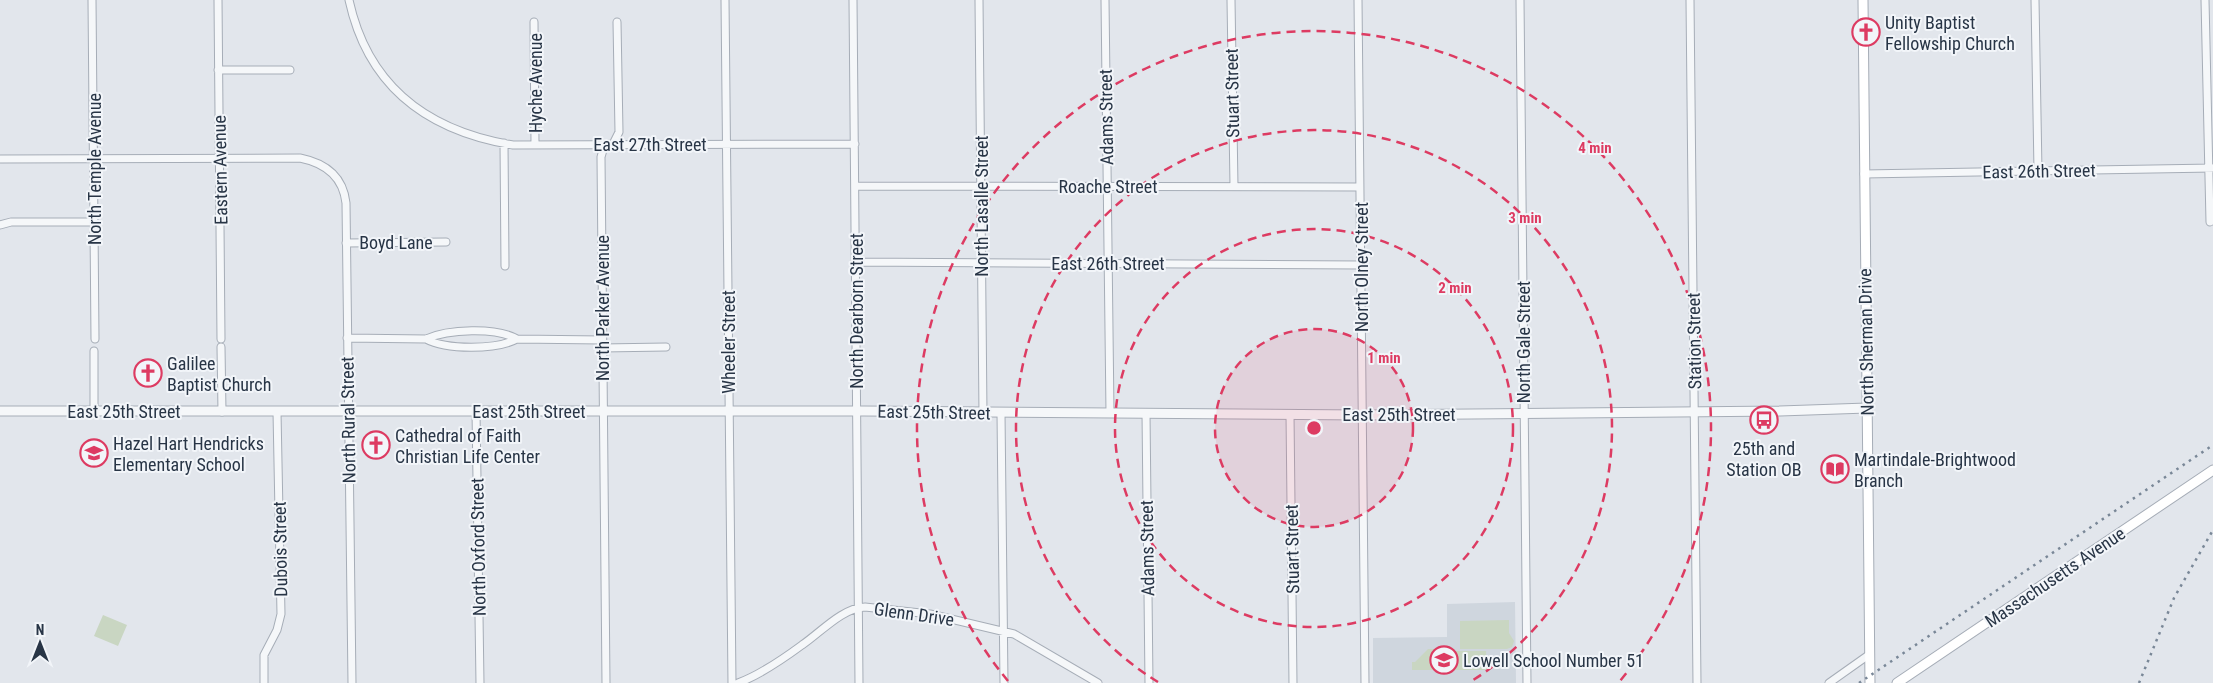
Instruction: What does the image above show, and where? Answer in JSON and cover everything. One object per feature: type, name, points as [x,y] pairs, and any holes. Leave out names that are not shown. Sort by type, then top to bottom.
[{"type":"main road","name":"North Sherman Drive","points":[[1862,0],[1870,683]]},
{"type":"main road","name":"Massachusetts Avenue","points":[[1897,683],[2213,470]]},
{"type":"street","name":"North Temple Avenue","points":[[92,0],[95,338]]},
{"type":"street","name":"Eastern Avenue","points":[[218,0],[222,412]]},
{"type":"street","name":"East 27th Street","points":[[348,0],[361,39],[383,75],[395,89],[416,107],[448,127],[474,137],[504,143],[535,145],[855,144]]},
{"type":"street","name":"Wheeler Street","points":[[725,0],[732,683]]},
{"type":"street","name":"North Dearborn Street","points":[[853,0],[860,683]]},
{"type":"street","name":"North Lasalle Street","points":[[979,0],[983,413]]},
{"type":"street","name":"Adams Street","points":[[1105,0],[1110,413]]},
{"type":"street","name":"Stuart Street","points":[[1231,0],[1234,186]]},
{"type":"street","name":"North Olney Street","points":[[1358,0],[1365,683]]},
{"type":"street","name":"North Gale Street","points":[[1520,0],[1527,683]]},
{"type":"street","name":"Station Street","points":[[1690,0],[1698,683]]},
{"type":"street","points":[[2035,0],[2038,171]]},
{"type":"street","points":[[2206,0],[2211,168],[2210,222]]},
{"type":"street","name":"Hyche Avenue","points":[[534,22],[535,145]]},
{"type":"street","name":"North Parker Avenue","points":[[606,683],[601,157],[603,150],[619,132],[617,22]]},
{"type":"street","points":[[218,70],[290,70]]},
{"type":"street","name":"Hyche Avenue","points":[[504,143],[505,266]]},
{"type":"street","points":[[0,159],[220,158]]},
{"type":"street","name":"North Rural Street","points":[[220,158],[300,158],[310,160],[322,165],[334,174],[343,190],[346,203],[352,683]]},
{"type":"street","name":"East 26th Street","points":[[1864,174],[2211,168]]},
{"type":"street","name":"Roache Street","points":[[855,186],[1360,187]]},
{"type":"street","points":[[0,225],[31,222],[94,222]]},
{"type":"street","name":"Boyd Lane","points":[[346,243],[446,242]]},
{"type":"street","name":"East 26th Street","points":[[856,262],[1361,265]]},
{"type":"street","points":[[347,338],[426,338],[435,334],[467,331],[510,335],[517,339],[666,347]]},
{"type":"street","points":[[426,338],[434,344],[468,347],[509,343],[517,339]]},
{"type":"street","points":[[94,351],[94,411]]},
{"type":"street","name":"East 25th Street","points":[[0,411],[857,411],[1362,415],[1695,412],[1867,408]]},
{"type":"street","name":"North Oxford Street","points":[[476,411],[480,683]]},
{"type":"street","name":"Dubois Street","points":[[264,683],[264,655],[277,630],[281,614],[278,412]]},
{"type":"street","points":[[1002,413],[1004,683]]},
{"type":"street","name":"Adams Street","points":[[1146,413],[1149,683]]},
{"type":"street","name":"Stuart Street","points":[[1290,414],[1293,683]]},
{"type":"street","name":"Glenn Drive","points":[[738,683],[762,671],[802,646],[838,619],[859,607],[930,614],[1003,630],[1025,639],[1098,683]]},
{"type":"street","points":[[1829,683],[1870,654]]},
{"type":"shaded area","name":"Lowell School Number 51","points":[[1515,602],[1516,683],[1373,683],[1373,638],[1447,637],[1447,604]]},
{"type":"green space","points":[[103,615],[127,625],[118,646],[94,636]]},
{"type":"green space","points":[[1509,620],[1509,633],[1514,641],[1512,647],[1507,649],[1460,649],[1460,621]]},
{"type":"green space","points":[[1428,649],[1486,651],[1487,670],[1412,670],[1412,662],[1415,662]]},
{"type":"railway","points":[[1859,683],[2213,445]]},
{"type":"railway","points":[[2139,683],[2174,598],[2213,530]]},
{"type":"place","name":"Unity Baptist Fellowship Church","points":[[1866,32]]},
{"type":"place","name":"Galilee Baptist Church","points":[[148,373]]},
{"type":"place","name":"25th and Station OB","points":[[1764,420]]},
{"type":"place","name":"Cathedral of Faith Christian Life Center","points":[[376,445]]},
{"type":"place","name":"Hazel Hart Hendricks Elementary School","points":[[94,453]]},
{"type":"place","name":"Martindale-Brightwood Branch","points":[[1835,469]]},
{"type":"place","name":"Lowell School Number 51","points":[[1444,660]]}]
